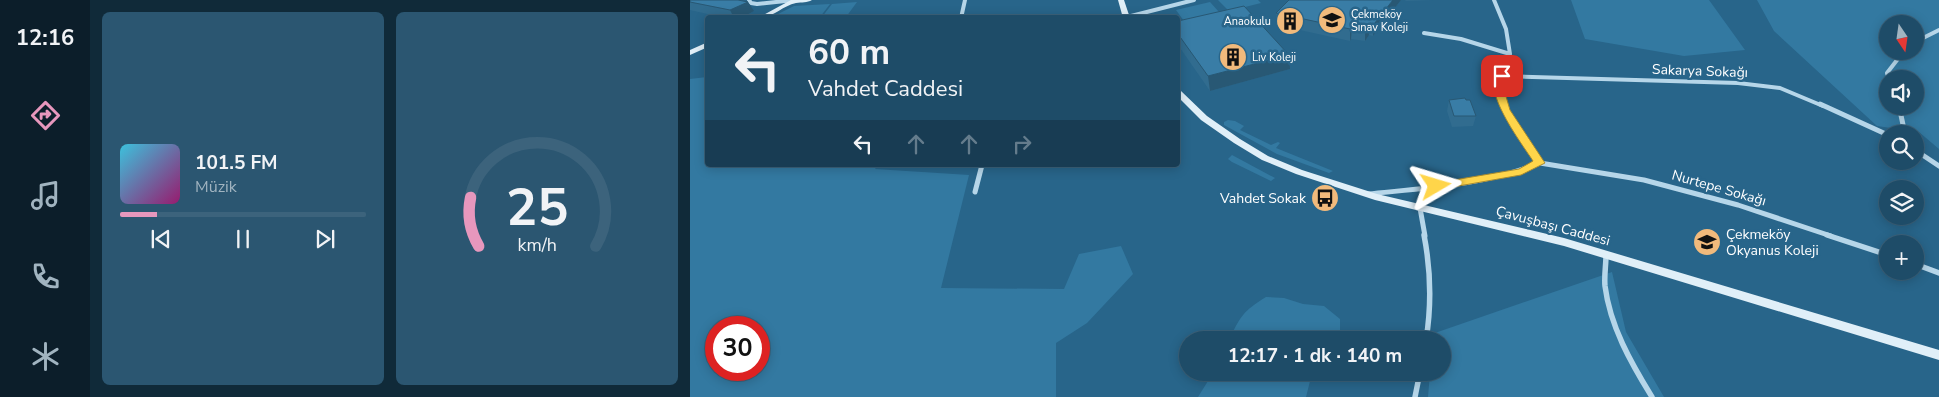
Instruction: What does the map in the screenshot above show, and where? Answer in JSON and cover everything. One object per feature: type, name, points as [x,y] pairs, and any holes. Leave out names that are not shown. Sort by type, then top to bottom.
[{"type":"main road","points":[[767,15],[794,1],[809,0]]},
{"type":"main road","points":[[1121,0],[1126,15]]},
{"type":"main road","points":[[690,53],[705,46]]},
{"type":"main road","name":"Çavuşbaşı Caddesi","points":[[1180,95],[1204,118],[1265,158],[1299,172],[1365,194],[1564,242],[1939,355]]},
{"type":"street","points":[[749,0],[751,3],[757,4],[794,1]]},
{"type":"street","points":[[962,15],[965,0]]},
{"type":"street","points":[[1135,15],[1194,0]]},
{"type":"street","points":[[1365,194],[1454,185],[1521,172],[1540,163],[1505,110],[1498,86],[1510,54],[1506,29],[1494,0]]},
{"type":"street","points":[[1924,38],[1939,30]]},
{"type":"street","points":[[1424,33],[1461,39],[1510,54]]},
{"type":"street","points":[[1889,70],[1897,60]]},
{"type":"street","name":"Sakarya Sokağı","points":[[1502,76],[1738,83],[1780,88],[1879,130]]},
{"type":"street","points":[[1924,156],[1939,166]]},
{"type":"street","name":"Nurtepe Sokağı","points":[[1540,163],[1644,180],[1738,205],[1879,252]]},
{"type":"street","points":[[975,192],[981,167]]},
{"type":"street","points":[[1420,208],[1428,256],[1431,310],[1428,331]]},
{"type":"street","points":[[1606,255],[1605,285],[1618,333],[1633,368],[1652,397]]},
{"type":"street","points":[[1924,267],[1939,272]]},
{"type":"street","points":[[1415,397],[1418,381]]},
{"type":"shaded area","points":[[1218,0],[1258,0],[1261,3],[1229,11]]},
{"type":"shaded area","points":[[1571,0],[1709,0],[1745,50],[1684,56],[1585,39]]},
{"type":"shaded area","points":[[1757,0],[1939,0],[1939,149],[1924,136],[1924,125],[1877,126],[1774,31]]},
{"type":"shaded area","points":[[857,2],[847,15],[824,15],[832,4]]},
{"type":"shaded area","points":[[1210,2],[1219,12],[1184,21],[1176,10]]},
{"type":"shaded area","points":[[830,4],[822,15],[776,15],[794,6]]},
{"type":"shaded area","points":[[705,77],[705,167],[876,167],[875,169],[969,175],[941,288],[1064,289],[1079,254],[1121,246],[1133,274],[1087,323],[1056,343],[1056,397],[690,397],[690,79]]},
{"type":"shaded area","points":[[1228,120],[1235,121],[1244,126],[1240,130],[1271,145],[1280,143],[1276,148],[1333,171],[1329,173],[1277,154],[1224,125],[1224,122]]},
{"type":"shaded area","points":[[1232,155],[1275,178],[1271,181],[1232,162],[1228,159]]},
{"type":"shaded area","points":[[1612,272],[1626,332],[1664,397],[1428,397],[1429,381],[1451,381],[1451,331],[1441,331]]},
{"type":"shaded area","points":[[1266,297],[1284,298],[1303,304],[1324,306],[1340,319],[1340,330],[1234,331],[1243,315],[1252,306]]},
{"type":"shaded area","points":[[1208,381],[1310,381],[1306,397],[1198,397]]},
{"type":"building","points":[[690,0],[738,0],[748,2],[730,10],[690,2]]},
{"type":"building","points":[[1289,0],[1393,0],[1374,24],[1370,23],[1365,30],[1352,27],[1350,29],[1276,13]]},
{"type":"building","name":"Liv Koleji","points":[[1244,6],[1289,55],[1208,76],[1180,37],[1180,21]]},
{"type":"building","points":[[1465,98],[1470,100],[1476,116],[1454,116],[1449,100]]},
{"type":"place","name":"Çekmeköy Sınav Koleji","points":[[1332,20]]},
{"type":"place","name":"Anaokulu","points":[[1290,21]]},
{"type":"place","name":"Liv Koleji","points":[[1233,57]]},
{"type":"place","name":"Vahdet Sokak","points":[[1325,198]]},
{"type":"place","name":"Çekmeköy Okyanus Koleji","points":[[1707,242]]},
{"type":"route","points":[[1436,186],[1454,185],[1521,172],[1540,163],[1505,110],[1498,86],[1502,76]]}]
